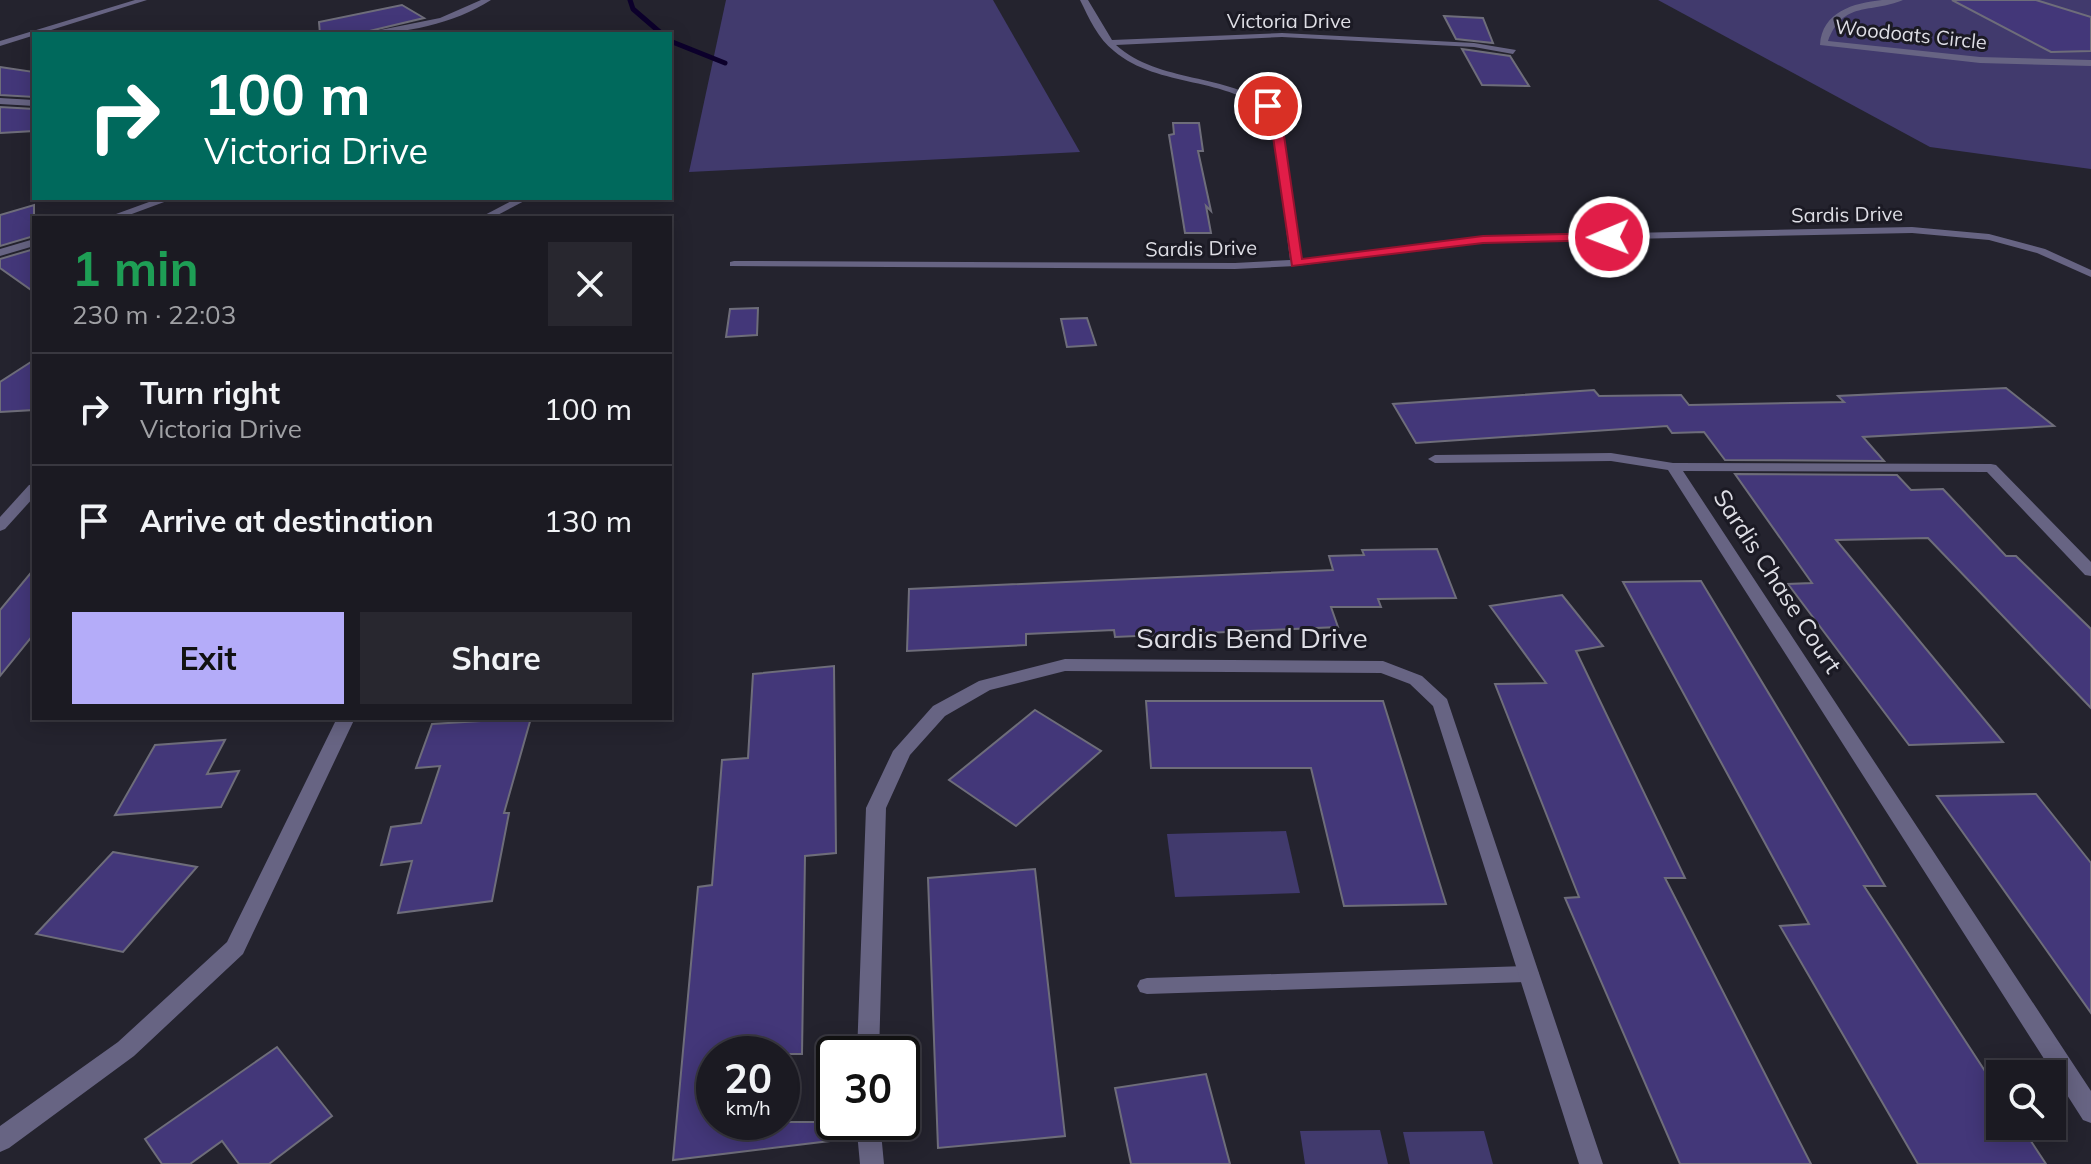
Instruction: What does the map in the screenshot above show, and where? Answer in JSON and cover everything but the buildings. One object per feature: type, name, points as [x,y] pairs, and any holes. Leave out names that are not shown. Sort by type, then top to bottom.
[{"type":"street","points":[[39,32],[143,0]]},
{"type":"street","points":[[375,32],[442,20],[487,0]]},
{"type":"street","points":[[1084,0],[1110,43],[1133,60],[1182,78],[1235,91],[1268,106],[1276,115],[1296,263]]},
{"type":"street","name":"Woodoats Circle","points":[[1899,0],[1842,10],[1828,25],[1823,43],[1980,60],[2091,63]]},
{"type":"street","points":[[0,44],[32,34]]},
{"type":"street","name":"Victoria Drive","points":[[1110,43],[1310,36],[1474,45],[1513,52]]},
{"type":"street","points":[[0,101],[32,103]]},
{"type":"street","points":[[116,216],[164,200]]},
{"type":"street","points":[[488,216],[521,200]]},
{"type":"street","name":"Sardis Drive","points":[[734,264],[1160,267],[1296,263],[1483,239],[1912,230],[1989,237],[2041,251],[2091,274]]},
{"type":"street","points":[[0,253],[32,243]]},
{"type":"street","points":[[1435,459],[1611,457],[1673,467]]},
{"type":"street","name":"Sardis Chase Court","points":[[1673,467],[1991,468],[2091,571]]},
{"type":"street","name":"Sardis Chase Court","points":[[1673,467],[2091,1112]]},
{"type":"street","points":[[0,526],[32,490]]},
{"type":"street","name":"Sardis Bend Drive","points":[[869,1036],[876,808],[902,751],[939,711],[985,685],[1065,665],[1383,667],[1416,680],[1441,703],[1591,1164]]},
{"type":"street","points":[[0,1140],[126,1049],[235,948],[345,720]]},
{"type":"street","points":[[870,1140],[872,1164]]},
{"type":"lane","points":[[1147,986],[1529,974]]},
{"type":"shaded area","points":[[726,0],[993,0],[1080,152],[689,172]]},
{"type":"shaded area","points":[[1658,0],[2091,0],[2091,169],[1930,147]]},
{"type":"shaded area","points":[[1286,831],[1300,893],[1175,897],[1167,834]]},
{"type":"shaded area","points":[[1380,1130],[1388,1164],[1305,1164],[1300,1131]]},
{"type":"shaded area","points":[[1484,1131],[1493,1164],[1410,1164],[1403,1132]]},
{"type":"waterway","points":[[630,0],[633,9],[660,32]]},
{"type":"waterway","points":[[672,42],[725,63]]},
{"type":"route","points":[[1268,106],[1276,115],[1296,263],[1483,239],[1609,237]]}]
